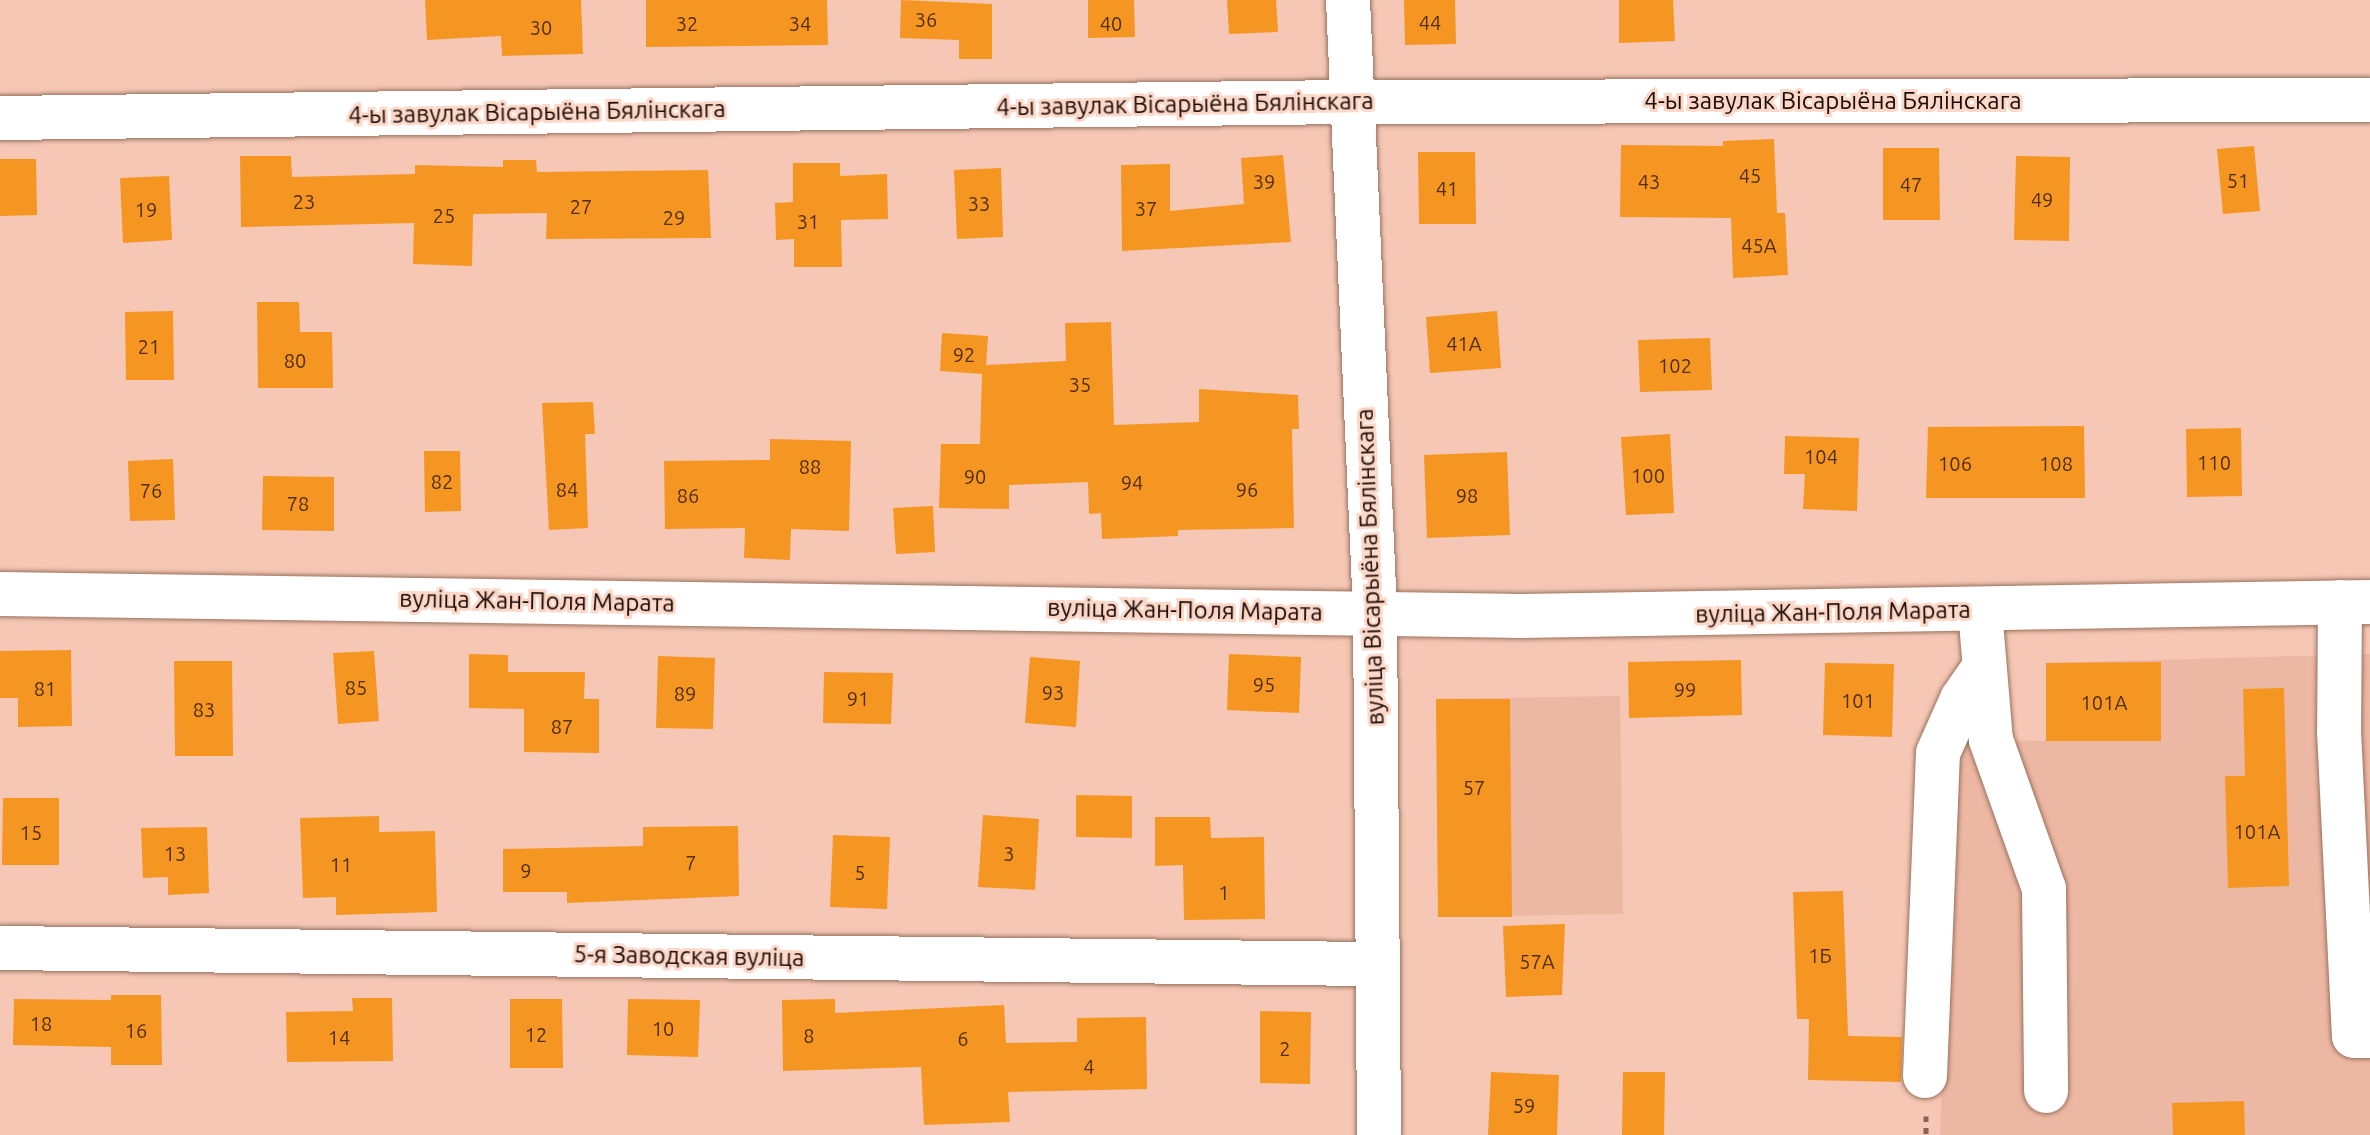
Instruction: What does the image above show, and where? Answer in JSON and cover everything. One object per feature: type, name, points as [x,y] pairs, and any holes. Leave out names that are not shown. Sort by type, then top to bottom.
[{"type":"street","name":"вуліца Вісарыёна Бялінскага","points":[[1348,0],[1375,612],[1379,1135]]},
{"type":"street","name":"4-ы завулак Вісарыёна Бялінскага","points":[[0,118],[1351,102],[2370,100]]},
{"type":"street","name":"вуліца Жан-Поля Марата","points":[[0,594],[1521,616],[2355,602]]},
{"type":"street","points":[[2355,602],[2354,1036],[2370,1036]]},
{"type":"street","points":[[1980,610],[1991,740],[2044,889],[2046,1091]]},
{"type":"street","points":[[1925,1076],[1938,753],[1962,699],[1984,668]]},
{"type":"street","name":"5-я Заводская вуліца","points":[[0,948],[1378,964]]},
{"type":"shaded area","points":[[2370,654],[2370,1135],[1940,1135],[1953,740],[2046,741],[2046,663]]},
{"type":"shaded area","points":[[1620,696],[1623,914],[1438,917],[1436,699]]},
{"type":"building","points":[[425,0],[581,0],[583,54],[502,56],[501,36],[427,40]]},
{"type":"building","points":[[646,0],[827,0],[828,45],[646,47]]},
{"type":"building","points":[[901,0],[992,4],[992,59],[959,59],[959,40],[900,38]]},
{"type":"building","points":[[1088,0],[1134,0],[1135,37],[1088,38]]},
{"type":"building","points":[[1227,0],[1276,0],[1278,32],[1229,34]]},
{"type":"building","points":[[1404,0],[1455,0],[1456,44],[1405,45]]},
{"type":"building","points":[[1619,0],[1673,0],[1675,41],[1619,43]]},
{"type":"building","points":[[1774,139],[1777,213],[1785,213],[1788,275],[1733,278],[1731,218],[1620,217],[1621,145],[1723,146],[1723,141]]},
{"type":"building","points":[[2254,146],[2260,211],[2223,214],[2217,149]]},
{"type":"building","points":[[1883,148],[1939,148],[1940,220],[1883,220]]},
{"type":"building","points":[[1418,152],[1475,152],[1476,224],[1419,224]]},
{"type":"building","points":[[1283,155],[1291,242],[1122,251],[1121,165],[1170,164],[1170,211],[1244,204],[1241,158]]},
{"type":"building","points":[[240,156],[291,156],[292,177],[415,174],[415,165],[503,167],[503,160],[536,160],[537,172],[708,170],[711,238],[546,239],[547,213],[473,214],[472,266],[413,264],[414,223],[241,227]]},
{"type":"building","points":[[2016,156],[2070,157],[2069,241],[2014,240]]},
{"type":"building","points":[[0,159],[36,159],[37,215],[0,216]]},
{"type":"building","points":[[793,163],[840,163],[840,176],[887,174],[888,219],[841,220],[842,267],[794,267],[794,239],[776,240],[775,203],[793,202]]},
{"type":"building","points":[[1001,168],[1003,237],[957,239],[954,170]]},
{"type":"building","points":[[169,176],[172,240],[123,243],[120,178]]},
{"type":"building","points":[[257,302],[299,302],[300,332],[332,332],[333,388],[258,388]]},
{"type":"building","points":[[173,311],[174,380],[126,380],[125,312]]},
{"type":"building","points":[[1497,311],[1501,368],[1430,373],[1426,317]]},
{"type":"building","points":[[1111,322],[1114,425],[1199,422],[1199,389],[1298,395],[1299,429],[1292,429],[1294,528],[1178,530],[1178,536],[1102,539],[1101,513],[1089,514],[1088,482],[1009,485],[1009,509],[939,508],[941,444],[980,444],[982,374],[940,371],[942,333],[988,336],[986,365],[1066,361],[1065,323]]},
{"type":"building","points":[[1710,338],[1712,390],[1640,392],[1638,340]]},
{"type":"building","points":[[593,402],[595,434],[585,434],[588,528],[549,530],[542,403]]},
{"type":"building","points":[[2084,426],[2085,498],[1926,498],[1928,427]]},
{"type":"building","points":[[2241,428],[2242,496],[2187,497],[2186,429]]},
{"type":"building","points":[[1670,434],[1674,513],[1626,515],[1621,437]]},
{"type":"building","points":[[1785,436],[1859,438],[1857,511],[1803,509],[1805,474],[1784,474]]},
{"type":"building","points":[[770,439],[851,441],[849,531],[791,529],[790,560],[744,558],[745,528],[665,529],[664,461],[770,460]]},
{"type":"building","points":[[424,451],[460,451],[461,511],[425,512]]},
{"type":"building","points":[[1507,452],[1510,535],[1427,538],[1424,455]]},
{"type":"building","points":[[173,459],[175,520],[130,521],[128,461]]},
{"type":"building","points":[[263,476],[334,477],[334,531],[262,530]]},
{"type":"building","points":[[933,506],[935,552],[896,554],[893,508]]},
{"type":"building","points":[[71,650],[72,726],[18,727],[18,698],[0,698],[0,651]]},
{"type":"building","points":[[374,651],[379,721],[338,724],[333,653]]},
{"type":"building","points":[[469,654],[508,655],[508,672],[585,672],[584,699],[599,699],[599,753],[524,752],[524,709],[469,708]]},
{"type":"building","points":[[1229,654],[1301,657],[1299,713],[1227,710]]},
{"type":"building","points":[[658,656],[715,658],[713,729],[656,728]]},
{"type":"building","points":[[1030,657],[1080,661],[1076,727],[1025,723]]},
{"type":"building","points":[[1741,660],[1742,715],[1629,718],[1628,662]]},
{"type":"building","points":[[174,661],[232,661],[233,756],[175,756]]},
{"type":"building","points":[[2161,662],[2161,741],[2046,741],[2046,663]]},
{"type":"building","points":[[1825,663],[1894,664],[1892,737],[1823,735]]},
{"type":"building","points":[[824,672],[893,673],[891,724],[823,723]]},
{"type":"building","points":[[2284,688],[2289,886],[2228,888],[2225,776],[2245,776],[2243,689]]},
{"type":"building","points":[[1436,699],[1510,699],[1512,917],[1438,917]]},
{"type":"building","points":[[1076,795],[1132,796],[1132,838],[1076,837]]},
{"type":"building","points":[[3,798],[59,798],[59,865],[2,865]]},
{"type":"building","points":[[983,815],[1039,819],[1035,890],[978,887]]},
{"type":"building","points":[[379,816],[379,832],[435,831],[437,912],[336,915],[336,897],[303,898],[300,818]]},
{"type":"building","points":[[1155,817],[1210,817],[1211,838],[1264,837],[1265,919],[1184,920],[1183,865],[1155,866]]},
{"type":"building","points":[[738,826],[739,896],[567,903],[567,892],[503,892],[503,849],[643,846],[643,827]]},
{"type":"building","points":[[207,827],[209,893],[168,895],[168,877],[143,878],[141,828]]},
{"type":"building","points":[[833,835],[890,837],[887,909],[830,907]]},
{"type":"building","points":[[1843,891],[1848,1036],[1902,1037],[1901,1082],[1808,1080],[1809,1019],[1797,1019],[1793,892]]},
{"type":"building","points":[[1565,924],[1562,995],[1506,997],[1503,926]]},
{"type":"building","points":[[111,995],[161,995],[162,1065],[111,1065],[111,1047],[13,1045],[14,999],[111,1000]]},
{"type":"building","points":[[352,998],[392,998],[393,1061],[287,1062],[286,1012],[353,1011]]},
{"type":"building","points":[[510,999],[562,999],[563,1068],[510,1068]]},
{"type":"building","points":[[628,999],[700,1000],[698,1057],[627,1055]]},
{"type":"building","points":[[835,999],[835,1013],[1004,1005],[1006,1043],[1077,1042],[1077,1018],[1146,1017],[1147,1089],[1008,1092],[1010,1122],[924,1125],[921,1067],[783,1071],[782,1000]]},
{"type":"building","points":[[1260,1011],[1311,1012],[1310,1084],[1260,1083]]},
{"type":"building","points":[[1491,1072],[1559,1075],[1557,1135],[1488,1135]]},
{"type":"building","points":[[1623,1072],[1665,1072],[1664,1135],[1622,1135]]},
{"type":"building","points":[[2244,1101],[2245,1135],[2173,1135],[2172,1103]]}]
